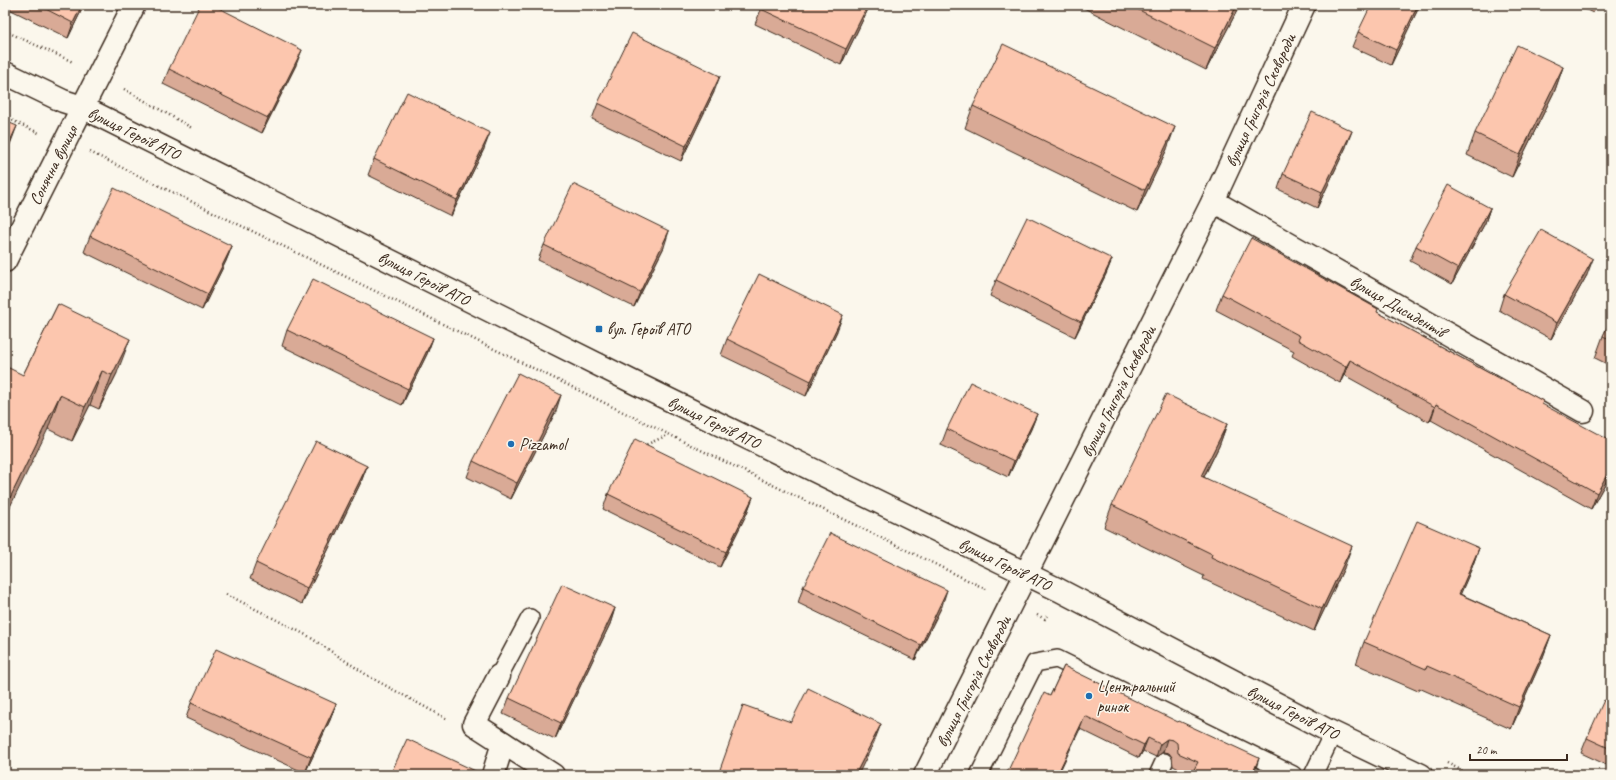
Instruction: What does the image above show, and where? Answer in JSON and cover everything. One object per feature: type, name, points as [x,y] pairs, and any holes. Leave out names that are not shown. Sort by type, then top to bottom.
[{"type":"street","name":"Сонячна вулиця","points":[[5,261],[134,5]]},
{"type":"street","name":"вулиця Григорія Сковороди","points":[[925,775],[1213,201],[1304,5]]},
{"type":"street","name":"вулиця Героїв АТО","points":[[5,73],[63,101],[82,108],[623,377],[1027,574],[1333,733],[1421,775]]},
{"type":"street","name":"вулиця Дисидентів","points":[[1213,201],[1583,411]]},
{"type":"street","points":[[499,676],[474,724],[553,775]]},
{"type":"street","points":[[493,775],[503,743]]},
{"type":"lane","points":[[499,676],[530,618]]},
{"type":"lane","points":[[979,775],[1035,663],[1057,659],[1293,775]]},
{"type":"lane","points":[[1313,775],[1333,733]]},
{"type":"path","points":[[5,117],[45,136],[79,146],[1046,619]]},
{"type":"path","points":[[640,447],[669,435]]},
{"type":"path","points":[[226,594],[308,636],[370,677],[453,722],[474,724]]},
{"type":"building","points":[[38,5],[82,5],[73,23]]},
{"type":"building","points":[[200,5],[213,5],[302,50],[268,118],[169,69]]},
{"type":"building","points":[[763,5],[868,5],[846,49],[761,9]]},
{"type":"building","points":[[1129,5],[1237,5],[1215,48]]},
{"type":"building","points":[[1371,5],[1418,5],[1396,50],[1358,32]]},
{"type":"building","points":[[632,33],[720,76],[686,146],[598,103]]},
{"type":"building","points":[[1003,44],[1175,127],[1145,190],[973,106]]},
{"type":"building","points":[[1517,45],[1563,67],[1520,155],[1475,133]]},
{"type":"building","points":[[407,92],[490,133],[457,200],[374,159]]},
{"type":"building","points":[[1312,112],[1352,131],[1322,192],[1283,174]]},
{"type":"building","points":[[5,121],[17,126],[5,152]]},
{"type":"building","points":[[573,184],[669,231],[640,292],[544,245]]},
{"type":"building","points":[[1448,185],[1490,208],[1458,269],[1416,246]]},
{"type":"building","points":[[114,188],[232,246],[208,294],[90,236]]},
{"type":"building","points":[[1027,217],[1112,259],[1081,322],[996,280]]},
{"type":"building","points":[[1541,230],[1593,259],[1557,323],[1504,294]]},
{"type":"building","points":[[1251,238],[1378,309],[1377,312],[1543,401],[1542,404],[1611,441],[1611,467],[1597,493],[1436,404],[1435,407],[1350,360],[1346,367],[1298,340],[1300,336],[1222,294]]},
{"type":"building","points":[[759,274],[843,315],[811,381],[727,339]]},
{"type":"building","points":[[313,279],[433,338],[408,389],[287,330]]},
{"type":"building","points":[[58,304],[130,339],[112,375],[102,371],[85,407],[60,395],[5,508],[5,366],[23,375]]},
{"type":"building","points":[[1611,319],[1611,340],[1603,336]]},
{"type":"building","name":"Pizzamol","points":[[518,373],[561,395],[517,483],[473,461]]},
{"type":"building","points":[[970,382],[1037,414],[1014,461],[947,429]]},
{"type":"building","points":[[1166,394],[1227,424],[1201,476],[1352,546],[1322,609],[1211,557],[1212,554],[1112,505]]},
{"type":"building","points":[[635,439],[753,497],[726,552],[608,494]]},
{"type":"building","points":[[316,441],[367,466],[307,588],[256,563]]},
{"type":"building","points":[[1417,521],[1479,548],[1459,594],[1551,635],[1519,707],[1427,666],[1426,669],[1364,642]]},
{"type":"building","points":[[830,533],[947,590],[921,645],[803,587]]},
{"type":"building","points":[[562,584],[615,608],[561,723],[509,698]]},
{"type":"building","points":[[216,649],[336,704],[311,757],[191,703]]},
{"type":"building","points":[[1064,666],[1178,722],[1179,721],[1259,758],[1252,775],[1191,775],[1198,762],[1178,753],[1177,743],[1173,740],[1167,739],[1160,744],[1148,738],[1144,745],[1085,716],[1057,775],[1006,775],[1044,693],[1050,696]]},
{"type":"building","points":[[808,688],[881,724],[855,775],[718,775],[743,705],[791,722]]},
{"type":"building","points":[[1604,700],[1611,703],[1611,749],[1587,738]]},
{"type":"building","points":[[407,739],[484,775],[390,775]]},
{"type":"place","name":"вул. Героїв АТО","points":[[599,329]]},
{"type":"place","name":"Pizzamol","points":[[511,444]]},
{"type":"place","name":"Центральний ринок","points":[[1089,696]]}]
